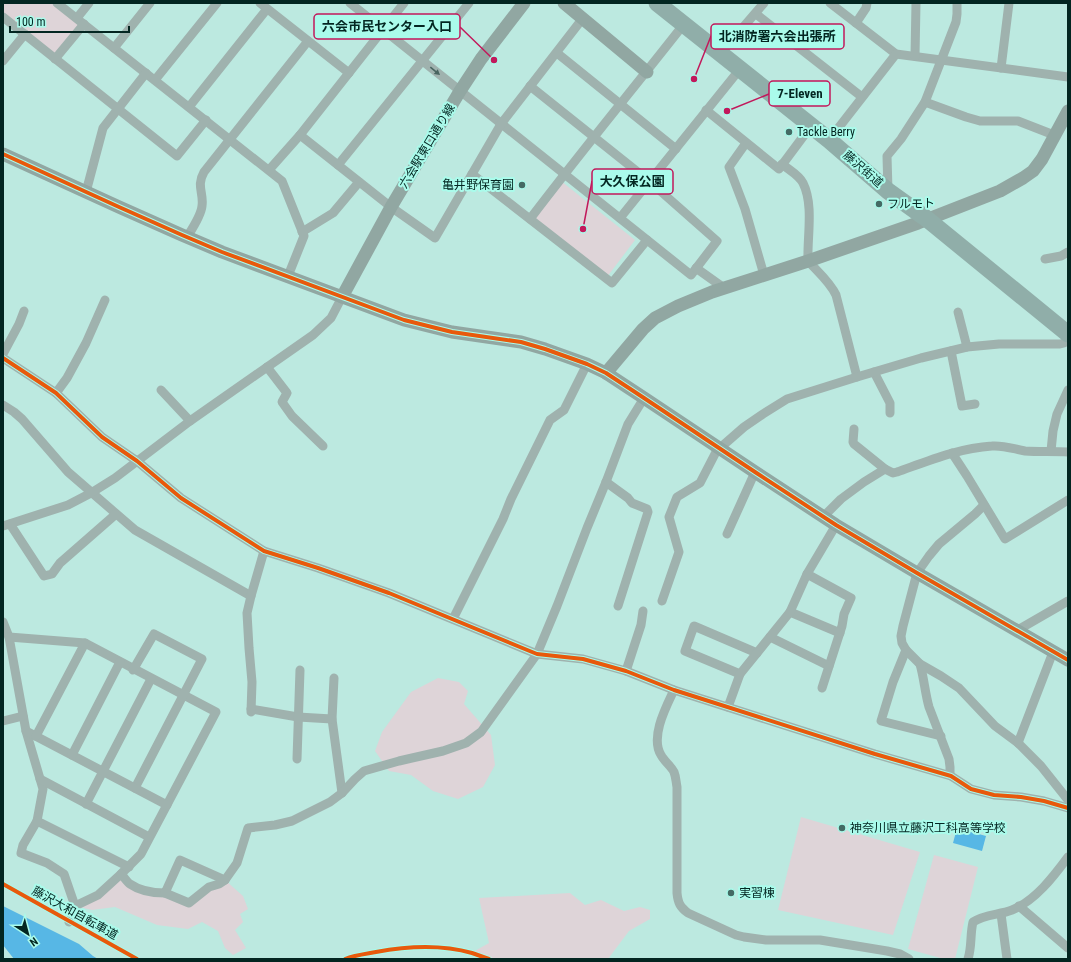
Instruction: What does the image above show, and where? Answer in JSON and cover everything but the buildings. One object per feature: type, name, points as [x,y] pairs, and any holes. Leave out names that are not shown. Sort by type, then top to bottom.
[{"type":"highway","name":"藤沢街道","points":[[657,3],[829,140],[888,191],[927,219],[1068,334]]},
{"type":"street","points":[[58,3],[282,180],[304,236],[288,276]]},
{"type":"street","points":[[55,59],[80,21],[89,3]]},
{"type":"street","points":[[114,48],[150,3]]},
{"type":"street","points":[[155,80],[217,3]]},
{"type":"street","points":[[350,3],[691,275],[716,241],[649,181],[530,86]]},
{"type":"street","points":[[269,170],[300,135],[404,3]]},
{"type":"street","points":[[338,165],[469,3]]},
{"type":"street","name":"六会駅東口通り線","points":[[342,297],[391,207],[460,91],[481,59],[524,3]]},
{"type":"street","points":[[564,3],[647,72]]},
{"type":"street","points":[[721,53],[764,3]]},
{"type":"street","points":[[830,3],[896,54],[1068,77]]},
{"type":"street","points":[[856,23],[868,3]]},
{"type":"street","points":[[915,56],[916,3]]},
{"type":"street","points":[[888,191],[887,156],[925,102],[956,22],[957,3]]},
{"type":"street","points":[[1001,68],[1009,3]]},
{"type":"street","points":[[189,107],[263,6],[349,74]]},
{"type":"street","points":[[756,14],[862,97]]},
{"type":"street","points":[[3,17],[177,156],[206,120]]},
{"type":"street","points":[[300,135],[391,207],[435,238],[501,124],[583,18]]},
{"type":"street","points":[[530,219],[564,174],[684,24]]},
{"type":"street","points":[[3,61],[24,34]]},
{"type":"street","points":[[187,237],[200,213],[202,206],[200,184],[204,172],[308,41]]},
{"type":"street","points":[[557,53],[676,149]]},
{"type":"street","points":[[829,140],[896,54]]},
{"type":"street","points":[[620,218],[740,69]]},
{"type":"street","points":[[86,192],[103,128],[146,73]]},
{"type":"street","points":[[925,102],[980,121],[1018,121],[1054,136]]},
{"type":"street","points":[[706,110],[779,169],[811,126]]},
{"type":"street","points":[[606,373],[643,329],[655,318],[678,306],[724,288],[808,261],[927,219],[1000,191],[1033,171],[1042,159],[1067,114]]},
{"type":"street","points":[[746,143],[729,166],[745,209],[764,275]]},
{"type":"street","points":[[3,154],[222,252],[342,297],[411,322],[452,332],[521,342],[587,364],[606,373],[823,517],[1068,660]]},
{"type":"street","points":[[782,164],[798,176],[803,183],[807,195],[809,210],[807,249],[808,261],[833,288],[858,377]]},
{"type":"street","points":[[472,174],[612,282],[647,240]]},
{"type":"street","points":[[302,232],[332,213],[359,182]]},
{"type":"street","points":[[1045,259],[1061,256],[1068,252]]},
{"type":"street","points":[[696,268],[724,288]]},
{"type":"street","points":[[116,514],[60,563],[52,574],[44,576],[6,525],[68,505],[91,493],[114,478],[190,421],[313,335],[331,318],[342,297]]},
{"type":"street","points":[[56,393],[67,378],[86,343],[105,300]]},
{"type":"street","points":[[3,354],[19,324],[24,311]]},
{"type":"street","points":[[958,312],[967,347]]},
{"type":"street","points":[[662,601],[679,552],[669,516],[677,497],[700,483],[716,452],[720,448],[774,406],[786,399],[874,372],[921,358],[967,347],[999,344],[1060,344],[1068,340]]},
{"type":"street","points":[[951,351],[962,406],[975,404]]},
{"type":"street","points":[[3,358],[56,393],[102,436],[137,461],[181,498],[264,551],[389,593],[537,654],[583,659],[626,671],[674,690],[875,754],[952,776],[971,789],[994,795],[1021,797],[1044,801],[1068,808]]},
{"type":"street","points":[[452,619],[503,519],[511,499],[550,420],[564,410],[587,364]]},
{"type":"street","points":[[267,367],[287,393],[282,402],[292,416],[323,446]]},
{"type":"street","points":[[874,372],[890,403],[890,413]]},
{"type":"street","points":[[161,390],[190,421]]},
{"type":"street","points":[[1051,451],[1053,431],[1057,414],[1068,390]]},
{"type":"street","points":[[122,874],[129,883],[140,889],[165,893],[189,904],[209,887],[219,884],[225,880],[236,863],[248,828],[275,826],[292,820],[330,802],[342,793],[364,771],[443,751],[466,743],[481,732],[537,654],[628,424],[644,398]]},
{"type":"street","points":[[3,405],[22,419],[68,472],[135,530],[251,596]]},
{"type":"street","points":[[854,429],[854,444],[885,469],[893,473],[952,453],[977,447],[1005,446],[1026,451],[1068,452]]},
{"type":"street","points":[[952,453],[1005,539],[1068,500]]},
{"type":"street","points":[[823,517],[841,499],[885,469]]},
{"type":"street","points":[[727,534],[755,472]]},
{"type":"street","points":[[606,482],[628,498],[632,503],[647,509],[648,512],[618,606]]},
{"type":"street","points":[[984,505],[939,544],[917,573],[902,626],[902,643],[906,650],[920,664],[959,688],[996,726],[1018,743],[1040,766],[1068,800]]},
{"type":"street","points":[[728,707],[740,674],[790,612],[807,574],[836,525]]},
{"type":"street","points":[[264,551],[247,613],[248,648],[252,682],[251,711],[298,717],[332,719]]},
{"type":"street","points":[[807,574],[851,598],[844,614],[840,633],[822,688]]},
{"type":"street","points":[[1016,631],[1068,601]]},
{"type":"street","points":[[626,671],[640,630],[643,611]]},
{"type":"street","points":[[790,612],[840,633]]},
{"type":"street","points":[[3,622],[9,638],[26,731],[43,789],[37,821],[23,845],[21,853],[46,863],[64,874],[75,906],[75,910],[69,922]]},
{"type":"street","points":[[740,674],[685,651],[694,626],[758,653]]},
{"type":"street","points":[[134,670],[154,634],[202,659],[135,788]]},
{"type":"street","points":[[770,637],[829,666]]},
{"type":"street","points":[[9,638],[85,643],[216,712],[141,854],[122,874],[98,895],[75,906]]},
{"type":"street","points":[[36,736],[85,643]]},
{"type":"street","points":[[906,650],[881,720],[941,736]]},
{"type":"street","points":[[1018,743],[1053,652]]},
{"type":"street","points":[[72,755],[120,662]]},
{"type":"street","points":[[920,664],[929,707],[949,759],[950,774],[952,776]]},
{"type":"street","points":[[297,759],[300,670]]},
{"type":"street","points":[[334,678],[332,719],[342,793]]},
{"type":"street","points":[[86,804],[151,679]]},
{"type":"street","points":[[674,690],[659,727],[657,748],[663,760],[674,772],[676,778],[677,893],[679,905],[688,913],[744,938],[766,940],[820,940],[888,951],[900,954],[909,959]]},
{"type":"street","points":[[3,721],[23,716]]},
{"type":"street","points":[[26,731],[167,805]]},
{"type":"street","points":[[40,779],[149,837]]},
{"type":"street","points":[[37,821],[129,867]]},
{"type":"street","points":[[968,959],[970,954],[971,928],[973,922],[980,918],[1000,914],[1019,906],[1046,885],[1068,857]]},
{"type":"street","points":[[165,893],[180,860],[225,880]]},
{"type":"street","points":[[1019,906],[1068,948]]},
{"type":"street","points":[[1000,914],[1007,959]]},
{"type":"shaded area","points":[[3,3],[53,3],[80,24],[55,55],[3,13]]},
{"type":"shaded area","points":[[561,181],[635,240],[607,277],[531,218]]},
{"type":"shaded area","points":[[438,678],[459,682],[468,691],[464,704],[491,735],[495,765],[483,787],[458,799],[433,791],[411,775],[389,771],[375,751],[382,732],[411,692]]},
{"type":"shaded area","points":[[801,817],[920,852],[893,935],[778,910]]},
{"type":"shaded area","points":[[934,855],[978,867],[955,959],[944,959],[908,949]]},
{"type":"shaded area","points":[[121,874],[129,883],[189,903],[225,880],[243,896],[248,909],[240,914],[243,922],[235,930],[246,948],[233,955],[225,948],[218,931],[202,922],[188,929],[157,925],[115,907],[92,910],[75,906]]},
{"type":"shaded area","points":[[570,893],[585,905],[601,900],[624,911],[640,907],[650,910],[650,919],[629,931],[608,959],[489,959],[471,953],[489,943],[479,898]]},
{"type":"water","points":[[957,828],[986,836],[982,851],[953,843]]},
{"type":"water","points":[[3,906],[79,944],[98,959],[14,959],[3,945]]},
{"type":"cycle path","points":[[3,154],[222,252],[404,320],[452,332],[521,342],[587,364],[606,373],[836,525],[1068,660]]},
{"type":"cycle path","points":[[3,358],[56,393],[102,437],[137,461],[181,498],[264,551],[389,593],[537,654],[583,659],[626,671],[674,690],[875,754],[951,776],[971,789],[994,795],[1021,797],[1044,801],[1068,808]]},
{"type":"cycle path","name":"藤沢大和自転車道","points":[[3,884],[137,959]]},
{"type":"cycle path","points":[[345,959],[353,956],[412,947],[448,948],[472,953],[489,959]]},
{"type":"place","name":"六会市民センター入口","points":[[494,60]]},
{"type":"place","name":"北消防署六会出張所","points":[[694,79]]},
{"type":"place","name":"7-Eleven","points":[[727,111]]},
{"type":"place","name":"Tackle Berry","points":[[789,132]]},
{"type":"place","name":"亀井野保育園","points":[[522,185]]},
{"type":"place","name":"フルモト","points":[[879,204]]},
{"type":"place","name":"大久保公園","points":[[583,229]]},
{"type":"place","name":"神奈川県立藤沢工科高等学校","points":[[842,828]]},
{"type":"place","name":"実習棟","points":[[731,893]]}]
